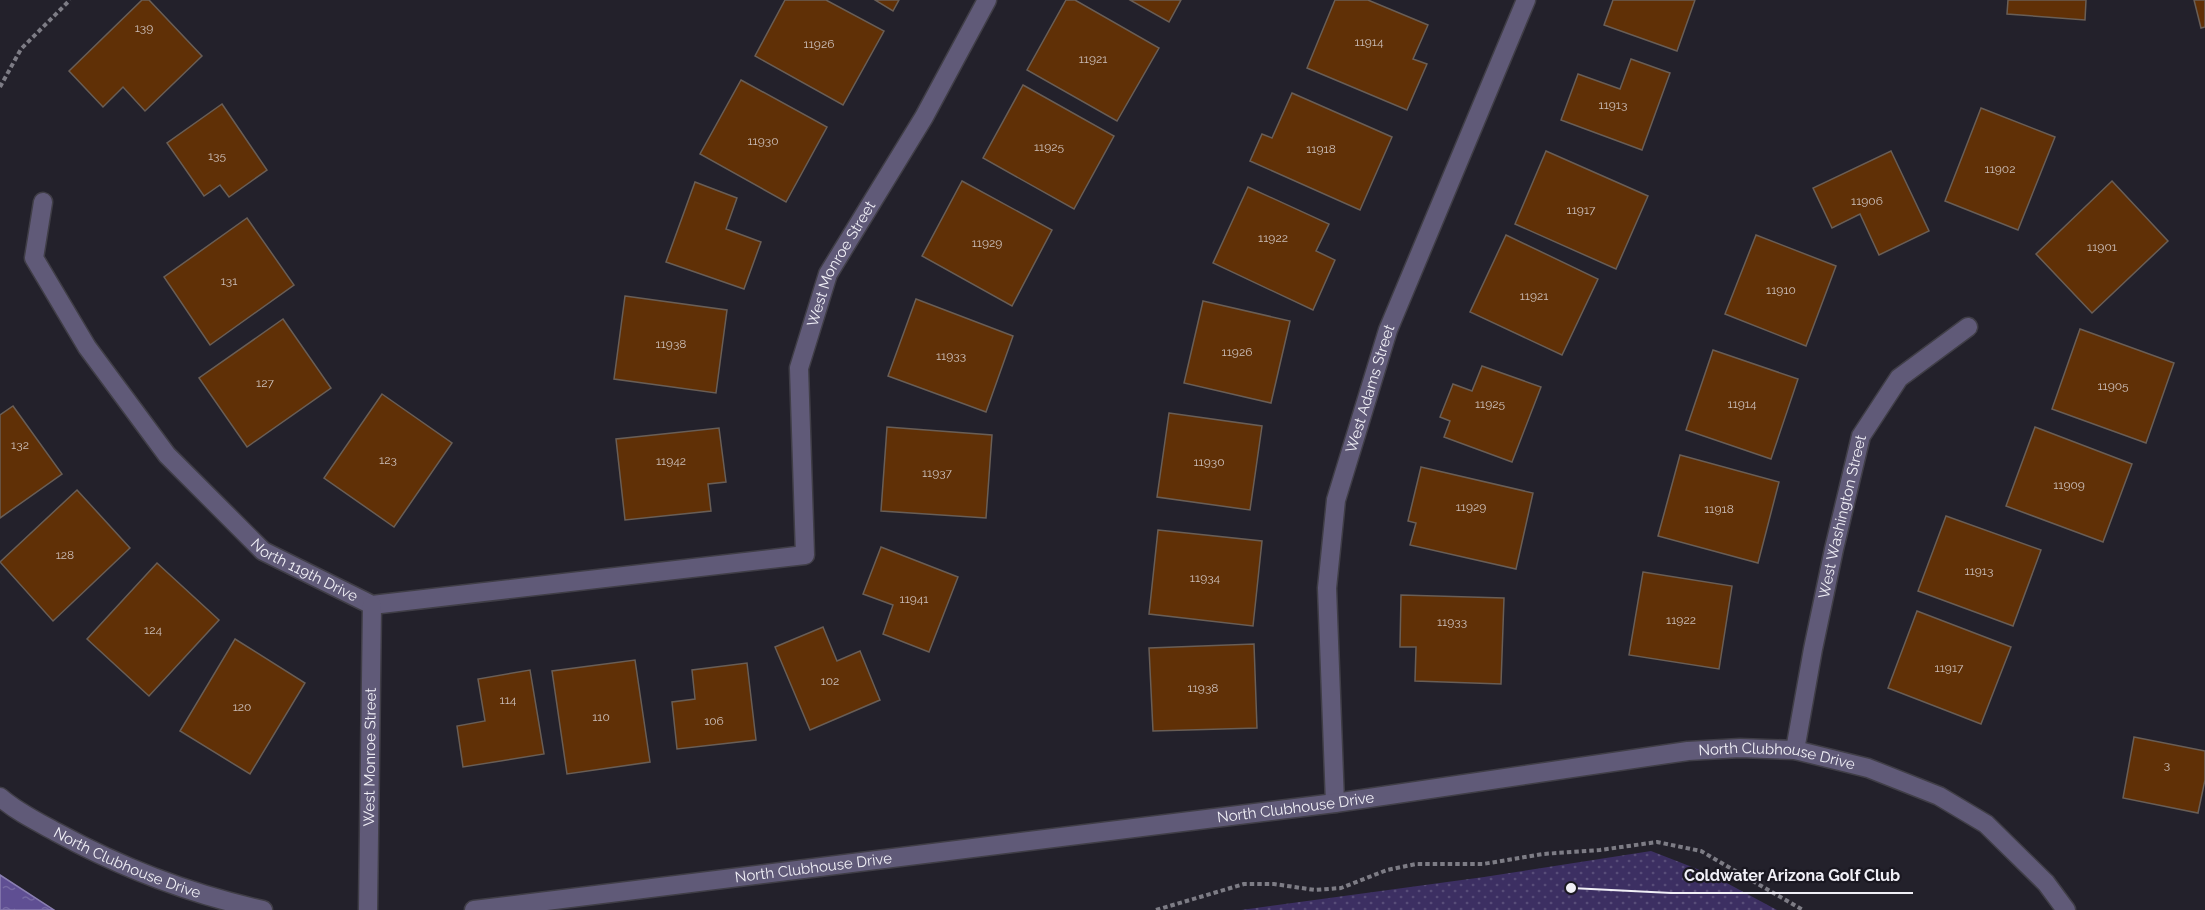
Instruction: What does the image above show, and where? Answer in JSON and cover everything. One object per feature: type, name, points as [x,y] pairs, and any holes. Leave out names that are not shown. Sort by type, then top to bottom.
[{"type":"street","name":"West Monroe Street","points":[[805,555],[799,368],[828,274],[924,117],[987,0]]},
{"type":"street","name":"West Adams Street","points":[[1335,802],[1327,588],[1336,500],[1388,330],[1526,0]]},
{"type":"street","name":"North 119th Drive","points":[[43,202],[34,258],[87,347],[167,454],[263,551],[372,605],[805,555]]},
{"type":"street","name":"West Washington Street","points":[[1796,750],[1831,560],[1861,436],[1899,378],[1968,327]]},
{"type":"street","name":"West Monroe Street","points":[[368,910],[372,605]]},
{"type":"street","name":"North Clubhouse Drive","points":[[474,910],[1335,802],[1688,751],[1740,748],[1796,750],[1868,768],[1939,796],[1986,824],[2046,883],[2066,910]]},
{"type":"street","name":"North Clubhouse Drive","points":[[0,797],[13,808],[88,849],[145,875],[211,898],[263,910]]},
{"type":"path","points":[[0,87],[21,49],[70,0]]},
{"type":"path","points":[[1156,910],[1244,884],[1274,884],[1315,890],[1341,888],[1387,870],[1416,864],[1483,864],[1543,854],[1600,850],[1657,842],[1701,851],[1803,910]]},
{"type":"shaded area","points":[[1651,851],[1710,874],[1777,910],[1241,910],[1484,877]]},
{"type":"water","points":[[0,875],[54,910],[0,910]]},
{"type":"building","points":[[142,0],[149,0],[202,56],[145,111],[123,87],[103,107],[69,71]]},
{"type":"building","points":[[785,0],[826,0],[884,31],[843,105],[755,56]]},
{"type":"building","points":[[875,0],[899,0],[893,11]]},
{"type":"building","points":[[1066,0],[1075,0],[1159,48],[1117,121],[1027,70]]},
{"type":"building","points":[[1130,0],[1181,0],[1169,22]]},
{"type":"building","points":[[1335,0],[1368,0],[1428,25],[1413,59],[1427,64],[1407,110],[1307,68]]},
{"type":"building","points":[[1613,0],[1695,0],[1677,51],[1604,25]]},
{"type":"building","points":[[2008,0],[2086,0],[2085,20],[2007,14]]},
{"type":"building","points":[[2194,0],[2205,0],[2205,27],[2201,28]]},
{"type":"building","points":[[1631,59],[1670,73],[1642,150],[1561,120],[1578,74],[1620,89]]},
{"type":"building","points":[[741,80],[827,127],[786,202],[700,154]]},
{"type":"building","points":[[1023,85],[1114,136],[1074,209],[983,158]]},
{"type":"building","points":[[1292,93],[1392,137],[1360,210],[1250,161],[1262,134],[1272,138]]},
{"type":"building","points":[[222,104],[267,170],[229,197],[220,185],[204,196],[167,143]]},
{"type":"building","points":[[1981,108],[2055,137],[2018,230],[1945,201]]},
{"type":"building","points":[[1546,151],[1648,196],[1616,269],[1515,224]]},
{"type":"building","points":[[1891,151],[1929,231],[1879,255],[1860,214],[1832,228],[1813,188]]},
{"type":"building","points":[[962,181],[1052,230],[1012,306],[922,256]]},
{"type":"building","points":[[2112,181],[2168,241],[2092,313],[2036,254]]},
{"type":"building","points":[[695,182],[737,198],[726,229],[761,242],[744,289],[666,262]]},
{"type":"building","points":[[1248,187],[1329,224],[1316,251],[1335,260],[1313,310],[1213,263]]},
{"type":"building","points":[[247,218],[294,285],[210,345],[164,277]]},
{"type":"building","points":[[1506,235],[1598,279],[1562,355],[1470,312]]},
{"type":"building","points":[[1756,235],[1836,266],[1806,346],[1725,314]]},
{"type":"building","points":[[625,296],[727,310],[716,393],[614,379]]},
{"type":"building","points":[[916,299],[1013,336],[986,412],[888,376]]},
{"type":"building","points":[[1203,301],[1290,321],[1271,403],[1184,383]]},
{"type":"building","points":[[283,319],[331,388],[247,447],[199,378]]},
{"type":"building","points":[[2080,329],[2174,363],[2146,443],[2052,409]]},
{"type":"building","points":[[1713,350],[1798,379],[1771,459],[1686,430]]},
{"type":"building","points":[[1482,366],[1541,387],[1512,462],[1444,437],[1450,421],[1440,417],[1453,384],[1472,391]]},
{"type":"building","points":[[382,394],[452,443],[394,527],[324,478]]},
{"type":"building","points":[[13,406],[62,474],[0,518],[0,415]]},
{"type":"building","points":[[1169,413],[1262,426],[1250,510],[1157,497]]},
{"type":"building","points":[[887,427],[992,435],[986,518],[881,511]]},
{"type":"building","points":[[2035,427],[2132,464],[2103,542],[2006,506]]},
{"type":"building","points":[[719,428],[726,482],[708,484],[711,511],[625,520],[616,439]]},
{"type":"building","points":[[1680,455],[1779,482],[1758,563],[1658,536]]},
{"type":"building","points":[[1421,467],[1533,493],[1516,569],[1410,545],[1416,523],[1408,521]]},
{"type":"building","points":[[77,490],[130,548],[53,621],[0,562]]},
{"type":"building","points":[[1946,516],[2041,550],[2013,626],[1918,591]]},
{"type":"building","points":[[1158,530],[1262,541],[1253,626],[1149,614]]},
{"type":"building","points":[[881,547],[958,577],[929,652],[883,634],[893,605],[863,594]]},
{"type":"building","points":[[157,563],[219,620],[149,696],[87,639]]},
{"type":"building","points":[[1643,572],[1732,586],[1719,669],[1629,655]]},
{"type":"building","points":[[1401,595],[1504,598],[1501,684],[1415,681],[1416,647],[1400,647]]},
{"type":"building","points":[[1917,611],[2011,647],[1981,724],[1888,688]]},
{"type":"building","points":[[823,627],[837,661],[860,651],[880,700],[810,730],[775,647]]},
{"type":"building","points":[[235,639],[305,683],[250,774],[180,731]]},
{"type":"building","points":[[1254,644],[1257,728],[1153,731],[1149,648]]},
{"type":"building","points":[[635,660],[650,762],[567,774],[552,671]]},
{"type":"building","points":[[747,663],[756,740],[677,749],[672,702],[695,699],[692,670]]},
{"type":"building","points":[[530,670],[544,754],[463,767],[457,726],[485,721],[478,679]]},
{"type":"building","points":[[2134,737],[2205,751],[2205,780],[2198,813],[2123,798]]},
{"type":"place","name":"Coldwater Arizona Golf Club","points":[[1571,888]]}]
